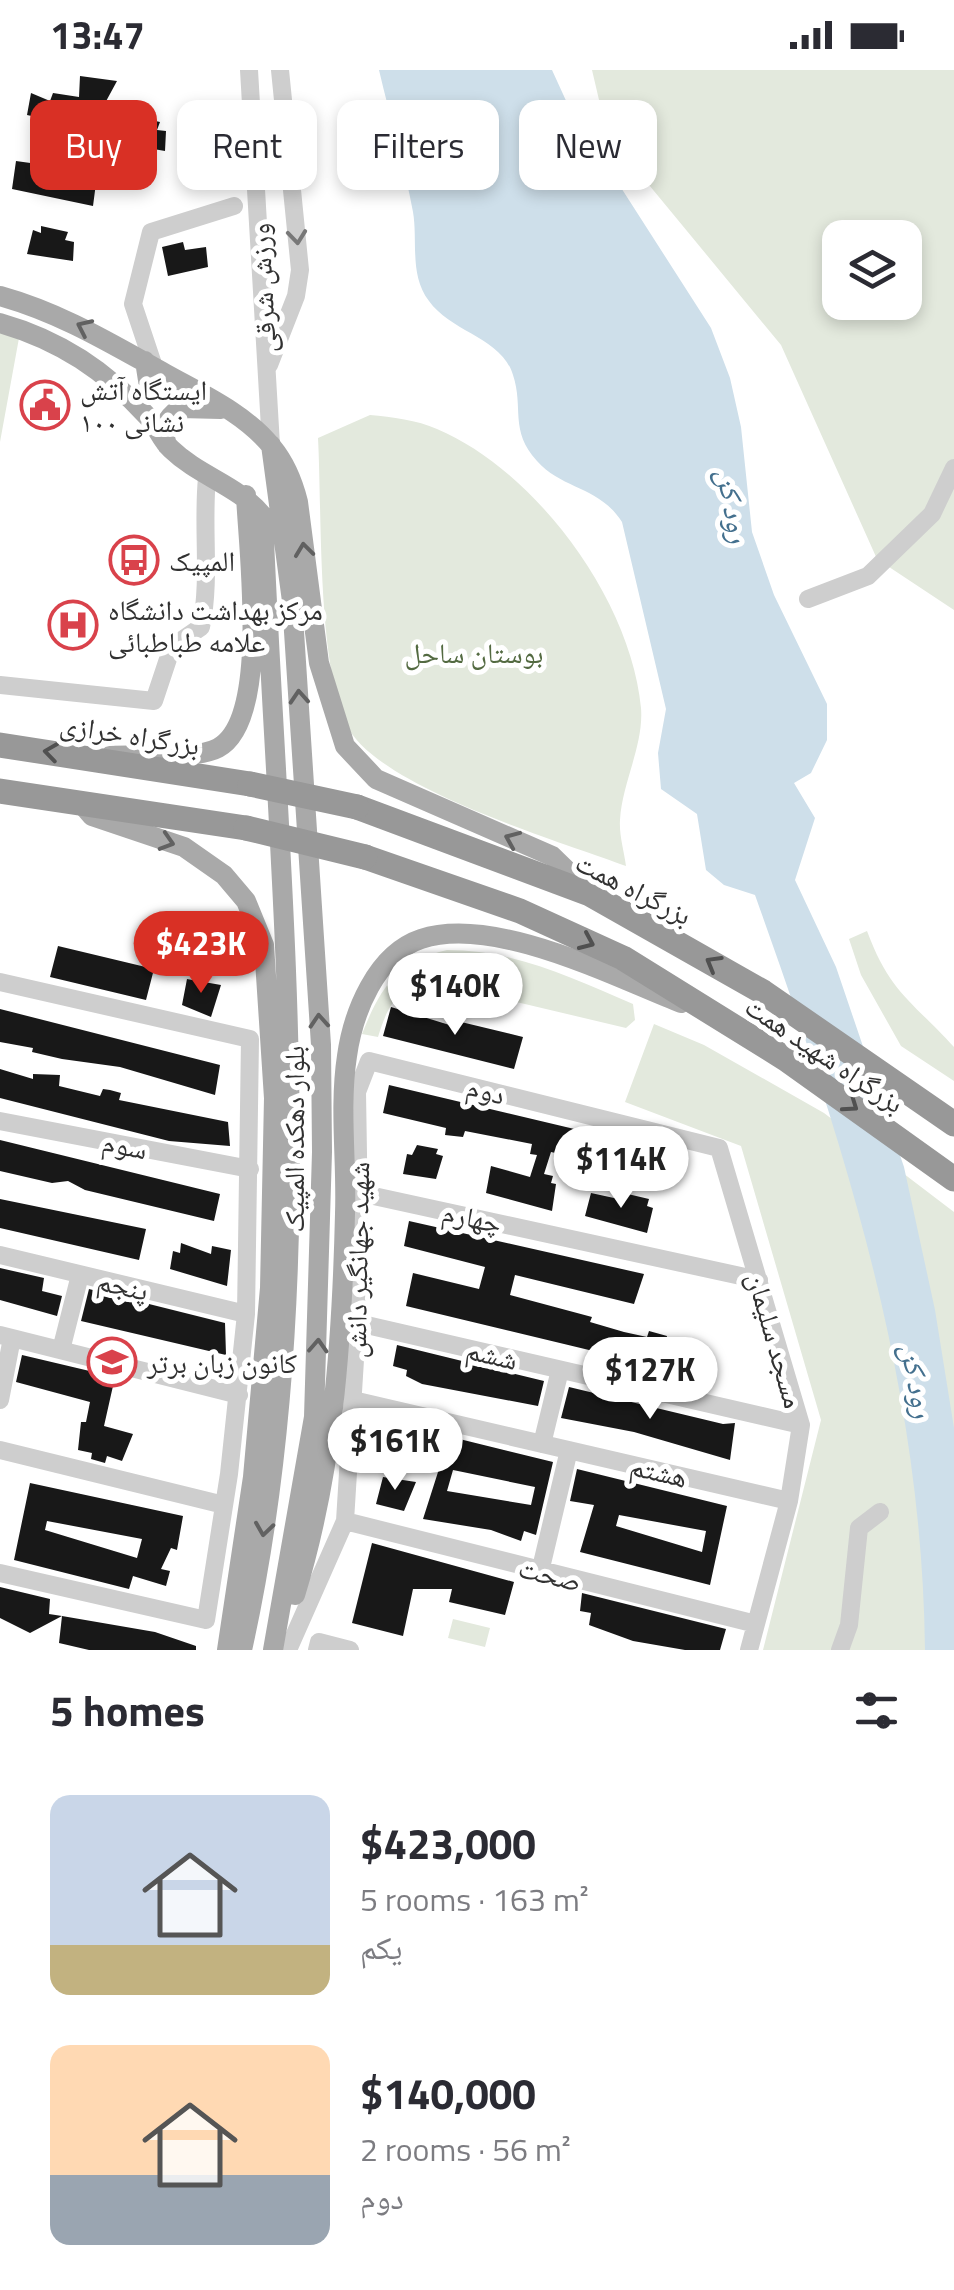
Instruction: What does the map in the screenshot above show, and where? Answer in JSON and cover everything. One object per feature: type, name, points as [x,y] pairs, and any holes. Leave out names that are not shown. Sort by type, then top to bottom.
[{"type":"highway","name":"بزرگراه خرازی","points":[[0,745],[250,784]]},
{"type":"highway","name":"بزرگراه همت","points":[[250,784],[356,807],[590,894],[762,992],[954,1124]]},
{"type":"highway","points":[[0,791],[246,828],[365,857],[520,911],[623,958],[710,1014]]},
{"type":"highway","name":"بزرگراه شهید همت","points":[[710,1014],[786,1059],[954,1179]]},
{"type":"main road","points":[[0,296],[44,308],[149,364],[230,410],[271,445],[292,478],[298,502],[319,664],[345,746],[376,779],[552,856],[590,894]]},
{"type":"main road","points":[[0,322],[65,346],[150,418],[168,446],[207,478],[246,494],[251,668],[247,708],[236,732],[218,749],[196,753],[90,757]]},
{"type":"main road","points":[[122,394],[139,399],[150,393],[149,364]]},
{"type":"main road","points":[[168,446],[162,432],[165,422],[180,408],[192,405],[230,410]]},
{"type":"main road","name":"بلوار دهکده المپیک","points":[[271,445],[292,601],[321,1045],[322,1152],[314,1417],[276,1650]]},
{"type":"main road","name":"بلوار دهکده المپیک","points":[[239,1650],[248,1623],[279,1413],[289,1278],[291,1147],[263,516],[246,494]]},
{"type":"main road","points":[[80,802],[92,816],[184,847],[224,875],[246,901],[264,944],[274,1098],[270,1288],[255,1460],[227,1650]]},
{"type":"main road","points":[[276,1650],[314,1533],[332,1422],[342,1317],[347,1053],[368,990],[378,974],[402,949],[422,939],[460,934],[504,938],[710,1014]]},
{"type":"street","name":"ورزش شرقی","points":[[249,70],[271,445]]},
{"type":"street","points":[[267,370],[296,296],[300,270],[280,70]]},
{"type":"street","points":[[149,364],[133,304],[151,232],[234,206]]},
{"type":"street","points":[[808,599],[868,576],[932,514],[954,468]]},
{"type":"street","points":[[0,685],[154,702],[172,647],[201,627],[206,606],[202,527],[207,478]]},
{"type":"street","points":[[0,982],[250,1039],[246,1314],[239,1395],[206,1620],[0,1572]]},
{"type":"street","name":"دوم","points":[[369,1061],[719,1148]]},
{"type":"street","name":"شهید جهانگیر دانش","points":[[346,1521],[358,1323],[357,1092],[369,1061]]},
{"type":"street","name":"سوم","points":[[0,1121],[250,1169]]},
{"type":"street","name":"مسجد سلیمان","points":[[719,1148],[802,1425],[789,1501],[749,1650]]},
{"type":"street","name":"چهارم","points":[[360,1193],[759,1280]]},
{"type":"street","name":"پنجم","points":[[0,1256],[246,1314]]},
{"type":"street","points":[[60,1350],[80,1275]]},
{"type":"street","name":"ششم","points":[[358,1323],[802,1425]]},
{"type":"street","points":[[0,1400],[6,1336],[239,1395]]},
{"type":"street","points":[[542,1444],[560,1370]]},
{"type":"street","name":"هشتم","points":[[353,1400],[789,1501]]},
{"type":"street","points":[[0,1450],[224,1506]]},
{"type":"street","points":[[540,1572],[569,1450]]},
{"type":"street","points":[[840,1650],[849,1625],[859,1528],[880,1512]]},
{"type":"street","points":[[288,1650],[346,1521]]},
{"type":"street","name":"صحت","points":[[346,1521],[756,1624]]},
{"type":"street","points":[[318,1646],[350,1650]]},
{"type":"green space","points":[[592,70],[954,70],[954,610],[877,559],[781,345],[653,190],[657,190],[657,100],[599,100]]},
{"type":"green space","points":[[0,332],[19,338],[0,442]]},
{"type":"green space","name":"بوستان ساحل","points":[[370,415],[429,426],[474,449],[542,507],[598,583],[619,625],[641,708],[639,736],[620,820],[626,866],[516,827],[430,790],[364,747],[346,724],[325,625],[318,438]]},
{"type":"green space","points":[[867,931],[894,983],[954,1047],[954,1081],[901,1046],[861,975],[849,939]]},
{"type":"green space","points":[[447,950],[520,960],[565,975],[633,1004],[635,1020],[626,1028],[424,980],[394,1002],[378,1037],[362,1034],[392,979],[415,962]]},
{"type":"green space","points":[[654,1024],[704,1045],[824,1113],[954,1212],[954,1650],[763,1650],[821,1420],[741,1146],[625,1102]]},
{"type":"green space","points":[[453,1619],[490,1628],[485,1647],[448,1638]]},
{"type":"water","name":"رود کن","points":[[379,70],[552,70],[566,100],[519,100],[519,190],[623,190],[711,328],[730,378],[741,427],[752,532],[774,595],[827,704],[827,740],[811,773],[794,783],[815,818],[795,880],[836,967],[904,1167],[935,1310],[954,1428],[954,1650],[925,1650],[910,1454],[893,1359],[847,1173],[788,988],[755,895],[724,885],[706,870],[697,814],[661,789],[658,753],[666,709],[622,522],[603,501],[558,478],[537,461],[523,439],[516,387],[507,362],[438,312],[419,280],[408,190],[499,190],[499,100],[386,100]]},
{"type":"building","points":[[80,76],[117,81],[107,100],[50,100],[53,93],[79,97]]},
{"type":"building","points":[[31,93],[48,100],[30,100],[30,116],[27,115]]},
{"type":"building","points":[[157,130],[166,131],[165,151],[157,150]]},
{"type":"building","points":[[16,161],[30,163],[30,190],[95,190],[93,206],[12,189]]},
{"type":"building","points":[[41,226],[68,232],[65,240],[74,242],[73,261],[27,254],[33,230],[41,233]]},
{"type":"building","points":[[183,242],[185,250],[206,247],[208,267],[168,276],[162,247]]},
{"type":"building","points":[[58,946],[154,969],[146,1000],[50,977]]},
{"type":"building","points":[[187,979],[221,985],[211,1017],[182,1005]]},
{"type":"building","points":[[391,1007],[456,1027],[457,1021],[523,1037],[514,1069],[383,1036]]},
{"type":"building","points":[[0,1009],[220,1065],[215,1095],[120,1067],[62,1059],[0,1042]]},
{"type":"building","points":[[0,1069],[33,1079],[33,1074],[60,1075],[59,1086],[100,1096],[103,1089],[110,1090],[121,1093],[119,1100],[228,1122],[230,1146],[169,1141],[0,1098]]},
{"type":"building","points":[[389,1085],[667,1151],[659,1177],[644,1174],[643,1178],[623,1168],[551,1152],[544,1174],[553,1176],[551,1183],[556,1184],[552,1211],[486,1193],[491,1166],[530,1177],[537,1155],[530,1154],[532,1144],[465,1131],[463,1137],[445,1135],[446,1128],[383,1113]]},
{"type":"building","points":[[0,1140],[220,1194],[214,1221],[85,1190],[68,1181],[52,1183],[0,1171]]},
{"type":"building","points":[[417,1145],[438,1149],[436,1154],[443,1156],[436,1179],[403,1174],[407,1154],[412,1155]]},
{"type":"building","points":[[615,1191],[649,1199],[647,1206],[653,1208],[647,1233],[585,1216],[591,1193],[614,1198]]},
{"type":"building","points":[[0,1199],[146,1229],[139,1260],[0,1228]]},
{"type":"building","points":[[409,1221],[644,1274],[634,1304],[515,1275],[510,1295],[592,1317],[590,1322],[624,1332],[647,1337],[649,1331],[667,1336],[666,1342],[689,1346],[691,1340],[703,1343],[697,1376],[406,1306],[413,1273],[479,1289],[485,1267],[404,1246]]},
{"type":"building","points":[[181,1243],[211,1254],[212,1246],[231,1250],[227,1286],[170,1269],[173,1251],[180,1253]]},
{"type":"building","points":[[0,1268],[44,1278],[42,1291],[62,1296],[57,1316],[0,1300]]},
{"type":"building","points":[[89,1289],[225,1323],[226,1355],[81,1321]]},
{"type":"building","points":[[397,1345],[544,1381],[538,1406],[422,1384],[406,1376],[407,1370],[393,1366]]},
{"type":"building","points":[[22,1355],[115,1377],[104,1426],[133,1434],[122,1461],[107,1456],[105,1463],[91,1459],[92,1453],[78,1450],[81,1422],[86,1422],[90,1402],[16,1382]]},
{"type":"building","points":[[569,1387],[723,1424],[735,1423],[730,1460],[634,1432],[561,1418]]},
{"type":"building","points":[[410,1430],[553,1462],[536,1535],[524,1531],[521,1541],[491,1530],[423,1519],[446,1447],[432,1442],[425,1460],[406,1456]],"holes":[[[453,1470],[535,1487],[531,1505],[447,1491]]]},
{"type":"building","points":[[577,1469],[727,1506],[710,1585],[580,1552],[594,1505],[570,1501]],"holes":[[[619,1515],[706,1531],[702,1552],[616,1526]]]},
{"type":"building","points":[[383,1477],[416,1482],[404,1511],[376,1504]]},
{"type":"building","points":[[30,1483],[183,1516],[177,1550],[171,1548],[161,1569],[170,1571],[166,1586],[133,1576],[129,1589],[14,1560]],"holes":[[[47,1521],[142,1539],[137,1558],[45,1530]]]},
{"type":"building","points":[[372,1543],[514,1582],[505,1615],[449,1602],[452,1589],[413,1589],[403,1636],[352,1623]]},
{"type":"building","points":[[0,1587],[50,1599],[49,1614],[62,1616],[30,1633],[0,1618]]},
{"type":"building","points":[[582,1593],[726,1629],[720,1650],[685,1650],[633,1641],[589,1625],[591,1613],[580,1611]]},
{"type":"building","points":[[62,1616],[155,1632],[196,1646],[196,1650],[89,1650],[59,1643]]},
{"type":"place","name":"ایستگاه آتش نشانی ۱۰۰","points":[[45,405]]},
{"type":"place","name":"المپیک","points":[[134,560]]},
{"type":"place","name":"مرکز بهداشت دانشگاه علامه طباطبائی","points":[[73,625]]},
{"type":"place","name":"کانون زبان برتر","points":[[112,1362]]}]
